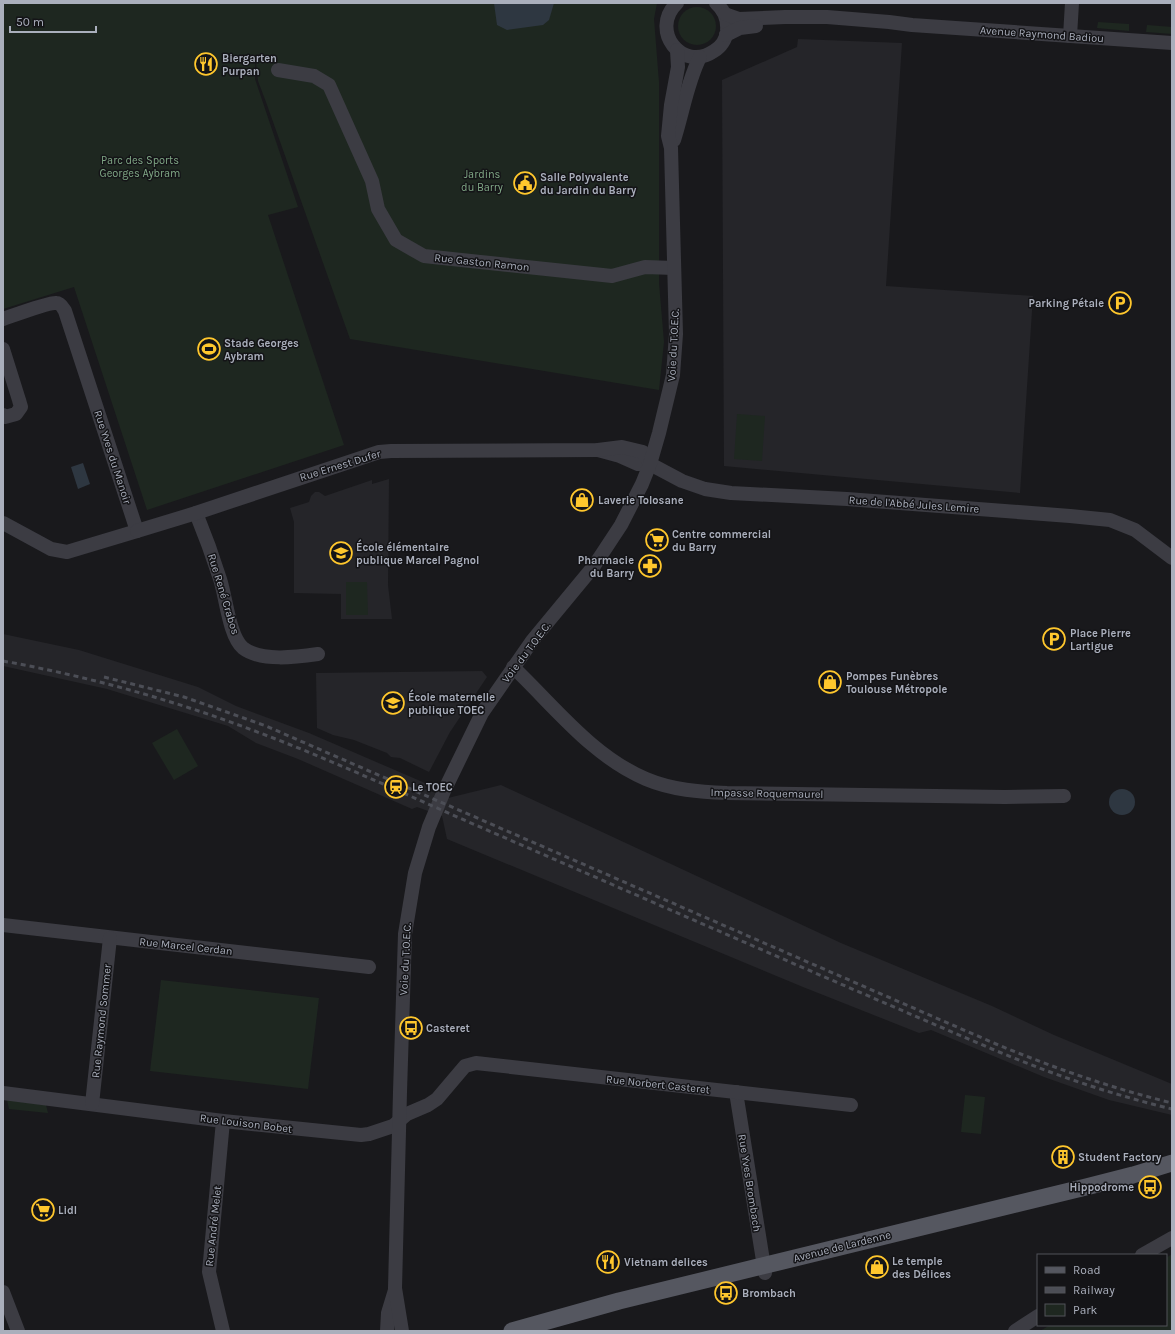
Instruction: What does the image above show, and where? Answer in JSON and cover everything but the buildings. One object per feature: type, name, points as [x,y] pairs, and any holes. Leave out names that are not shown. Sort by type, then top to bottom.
[{"type":"main road","name":"Avenue de Lardenne","points":[[541,1331],[764,1269],[1126,1177],[1172,1163]]},
{"type":"main road","name":"Avenue de Lardenne","points":[[512,1331],[620,1301],[1172,1174]]},
{"type":"street","points":[[677,3],[670,12],[666,22],[670,42],[678,50],[688,56],[700,57],[716,50],[726,35],[727,25],[725,14],[716,3]]},
{"type":"street","points":[[1070,36],[1072,3]]},
{"type":"street","name":"Avenue Raymond Badiou","points":[[725,14],[740,19],[785,17],[827,18],[1172,44]]},
{"type":"street","name":"Avenue Raymond Badiou","points":[[726,35],[740,28],[786,23],[890,28],[912,25]]},
{"type":"street","name":"Voie du T.O.E.C.","points":[[402,1331],[395,1288],[405,934],[415,873],[429,827],[482,713],[532,641],[594,566],[621,525],[642,484],[660,433],[673,375],[676,334],[671,148],[668,136],[671,105],[678,67],[678,50]]},
{"type":"street","name":"Voie du T.O.E.C.","points":[[671,148],[682,116],[693,71],[700,57]]},
{"type":"street","name":"Rue Gaston Ramon","points":[[278,70],[314,76],[329,85],[372,182],[378,209],[396,240],[424,256],[612,276],[645,267],[674,268]]},
{"type":"street","name":"Rue Yves du Manoir","points":[[3,319],[56,302],[61,305],[65,311],[137,531]]},
{"type":"street","points":[[3,349],[21,407],[16,414],[5,417],[3,415]]},
{"type":"street","points":[[3,384],[9,367]]},
{"type":"street","name":"Rue Ernest Dufer","points":[[137,531],[379,452],[598,450],[622,448],[643,452],[650,464]]},
{"type":"street","name":"Rue de l'Abbé Jules Lemire","points":[[650,464],[682,481],[705,490],[731,493],[847,499],[1110,520],[1136,530],[1172,558]]},
{"type":"street","name":"Rue René Crabos","points":[[196,513],[221,581],[234,632],[243,648],[261,657],[318,654]]},
{"type":"street","points":[[3,523],[51,550],[67,552],[137,531]]},
{"type":"street","name":"Impasse Roquemaurel","points":[[513,667],[578,732],[604,754],[625,769],[667,786],[692,791],[727,793],[1005,797],[1064,796]]},
{"type":"street","name":"Rue Marcel Cerdan","points":[[3,925],[369,967]]},
{"type":"street","name":"Rue Raymond Sommer","points":[[92,1104],[110,938]]},
{"type":"street","name":"Rue Norbert Casteret","points":[[465,1066],[483,1064],[851,1105]]},
{"type":"street","name":"Rue Louison Bobet","points":[[3,1093],[223,1121],[361,1135],[369,1134],[393,1126],[406,1114],[428,1105],[437,1099],[465,1066]]},
{"type":"street","name":"Rue Yves Brombach","points":[[736,1092],[764,1269]]},
{"type":"street","name":"Rue André Melet","points":[[223,1121],[209,1272],[223,1331]]},
{"type":"street","points":[[1144,1254],[1172,1238]]},
{"type":"street","name":"Voie du T.O.E.C.","points":[[387,1331],[388,1313],[395,1288]]},
{"type":"street","points":[[3,1292],[18,1331]]},
{"type":"street","points":[[1015,1331],[1037,1317]]},
{"type":"shaded area","points":[[494,3],[554,3],[549,20],[543,25],[507,30],[497,25]]},
{"type":"shaded area","points":[[798,39],[902,43],[886,286],[1033,296],[1020,493],[724,466],[722,80],[797,47]]},
{"type":"shaded area","points":[[83,463],[90,484],[78,489],[71,467]]},
{"type":"shaded area","name":"École élémentaire publique Marcel Pagnol","points":[[389,479],[388,585],[392,619],[341,619],[341,594],[294,593],[294,522],[290,508],[309,502],[311,496],[315,492],[319,492],[325,496],[372,480],[372,484]]},
{"type":"shaded area","points":[[3,634],[79,650],[198,687],[236,706],[309,733],[425,783],[425,789],[448,798],[501,785],[841,943],[992,1006],[1054,1035],[1172,1084],[1172,1115],[1109,1100],[1044,1077],[931,1030],[919,1033],[803,987],[447,839],[442,816],[417,807],[412,809],[298,759],[256,743],[228,726],[107,689],[3,666]]},
{"type":"shaded area","name":"École maternelle publique TOEC","points":[[482,671],[487,677],[450,732],[429,772],[400,758],[391,757],[387,753],[354,740],[333,735],[317,728],[316,673]]},
{"type":"shaded area","points":[[1122,789],[1131,793],[1135,802],[1131,811],[1122,815],[1113,811],[1109,802],[1113,793]]},
{"type":"green space","points":[[3,3],[657,3],[654,19],[659,82],[659,283],[664,342],[659,390],[350,339],[258,81],[255,53],[255,79],[298,207],[268,215],[344,445],[147,510],[74,287],[3,309]]},
{"type":"green space","points":[[697,7],[707,10],[713,16],[716,26],[713,36],[707,42],[697,45],[687,42],[681,36],[678,26],[681,16],[687,10]]},
{"type":"green space","points":[[1098,22],[1129,24],[1129,31],[1097,28]]},
{"type":"green space","points":[[1147,25],[1172,27],[1172,34],[1146,32]]},
{"type":"green space","points":[[737,414],[765,416],[762,461],[734,459]]},
{"type":"green space","points":[[346,582],[367,582],[368,615],[346,615]]},
{"type":"green space","points":[[177,729],[198,766],[174,780],[152,743]]},
{"type":"green space","points":[[161,980],[319,998],[308,1089],[150,1071]]},
{"type":"green space","points":[[965,1095],[985,1097],[981,1134],[961,1132]]},
{"type":"green space","points":[[7,1100],[46,1105],[48,1113],[9,1109]]},
{"type":"green space","points":[[1172,1254],[1172,1331],[1040,1331],[1048,1326],[1167,1326],[1167,1257]]},
{"type":"railway","points":[[3,661],[101,682],[165,700],[229,721],[346,768],[1014,1058],[1103,1090],[1172,1109]]},
{"type":"railway","points":[[104,677],[184,697],[266,726],[996,1044],[1083,1077],[1172,1103]]},
{"type":"place","name":"Biergarten Purpan","points":[[206,64]]},
{"type":"place","name":"Salle Polyvalente du Jardin du Barry","points":[[525,183]]},
{"type":"place","name":"Parking Pétale","points":[[1120,303]]},
{"type":"place","name":"Stade Georges Aybram","points":[[209,349]]},
{"type":"place","name":"Laverie Tolosane","points":[[582,500]]},
{"type":"place","name":"Centre commercial du Barry","points":[[657,540]]},
{"type":"place","name":"École élémentaire publique Marcel Pagnol","points":[[341,553]]},
{"type":"place","name":"Pharmacie du Barry","points":[[650,566]]},
{"type":"place","name":"Place Pierre Lartigue","points":[[1054,639]]},
{"type":"place","name":"Pompes Funèbres Toulouse Métropole","points":[[830,682]]},
{"type":"place","name":"École maternelle publique TOEC","points":[[393,703]]},
{"type":"place","name":"Le TOEC","points":[[396,787]]},
{"type":"place","name":"Casteret","points":[[411,1028]]},
{"type":"place","name":"Student Factory","points":[[1063,1157]]},
{"type":"place","name":"Hippodrome","points":[[1150,1187]]},
{"type":"place","name":"Lidl","points":[[43,1210]]},
{"type":"place","name":"Vietnam delices","points":[[608,1262]]},
{"type":"place","name":"Le temple des Délices","points":[[877,1267]]},
{"type":"place","name":"Brombach","points":[[726,1293]]},
{"type":"park label","name":"Parc des Sports Georges Aybram","points":[[140,166]]},
{"type":"park label","name":"Jardins du Barry","points":[[482,180]]}]
